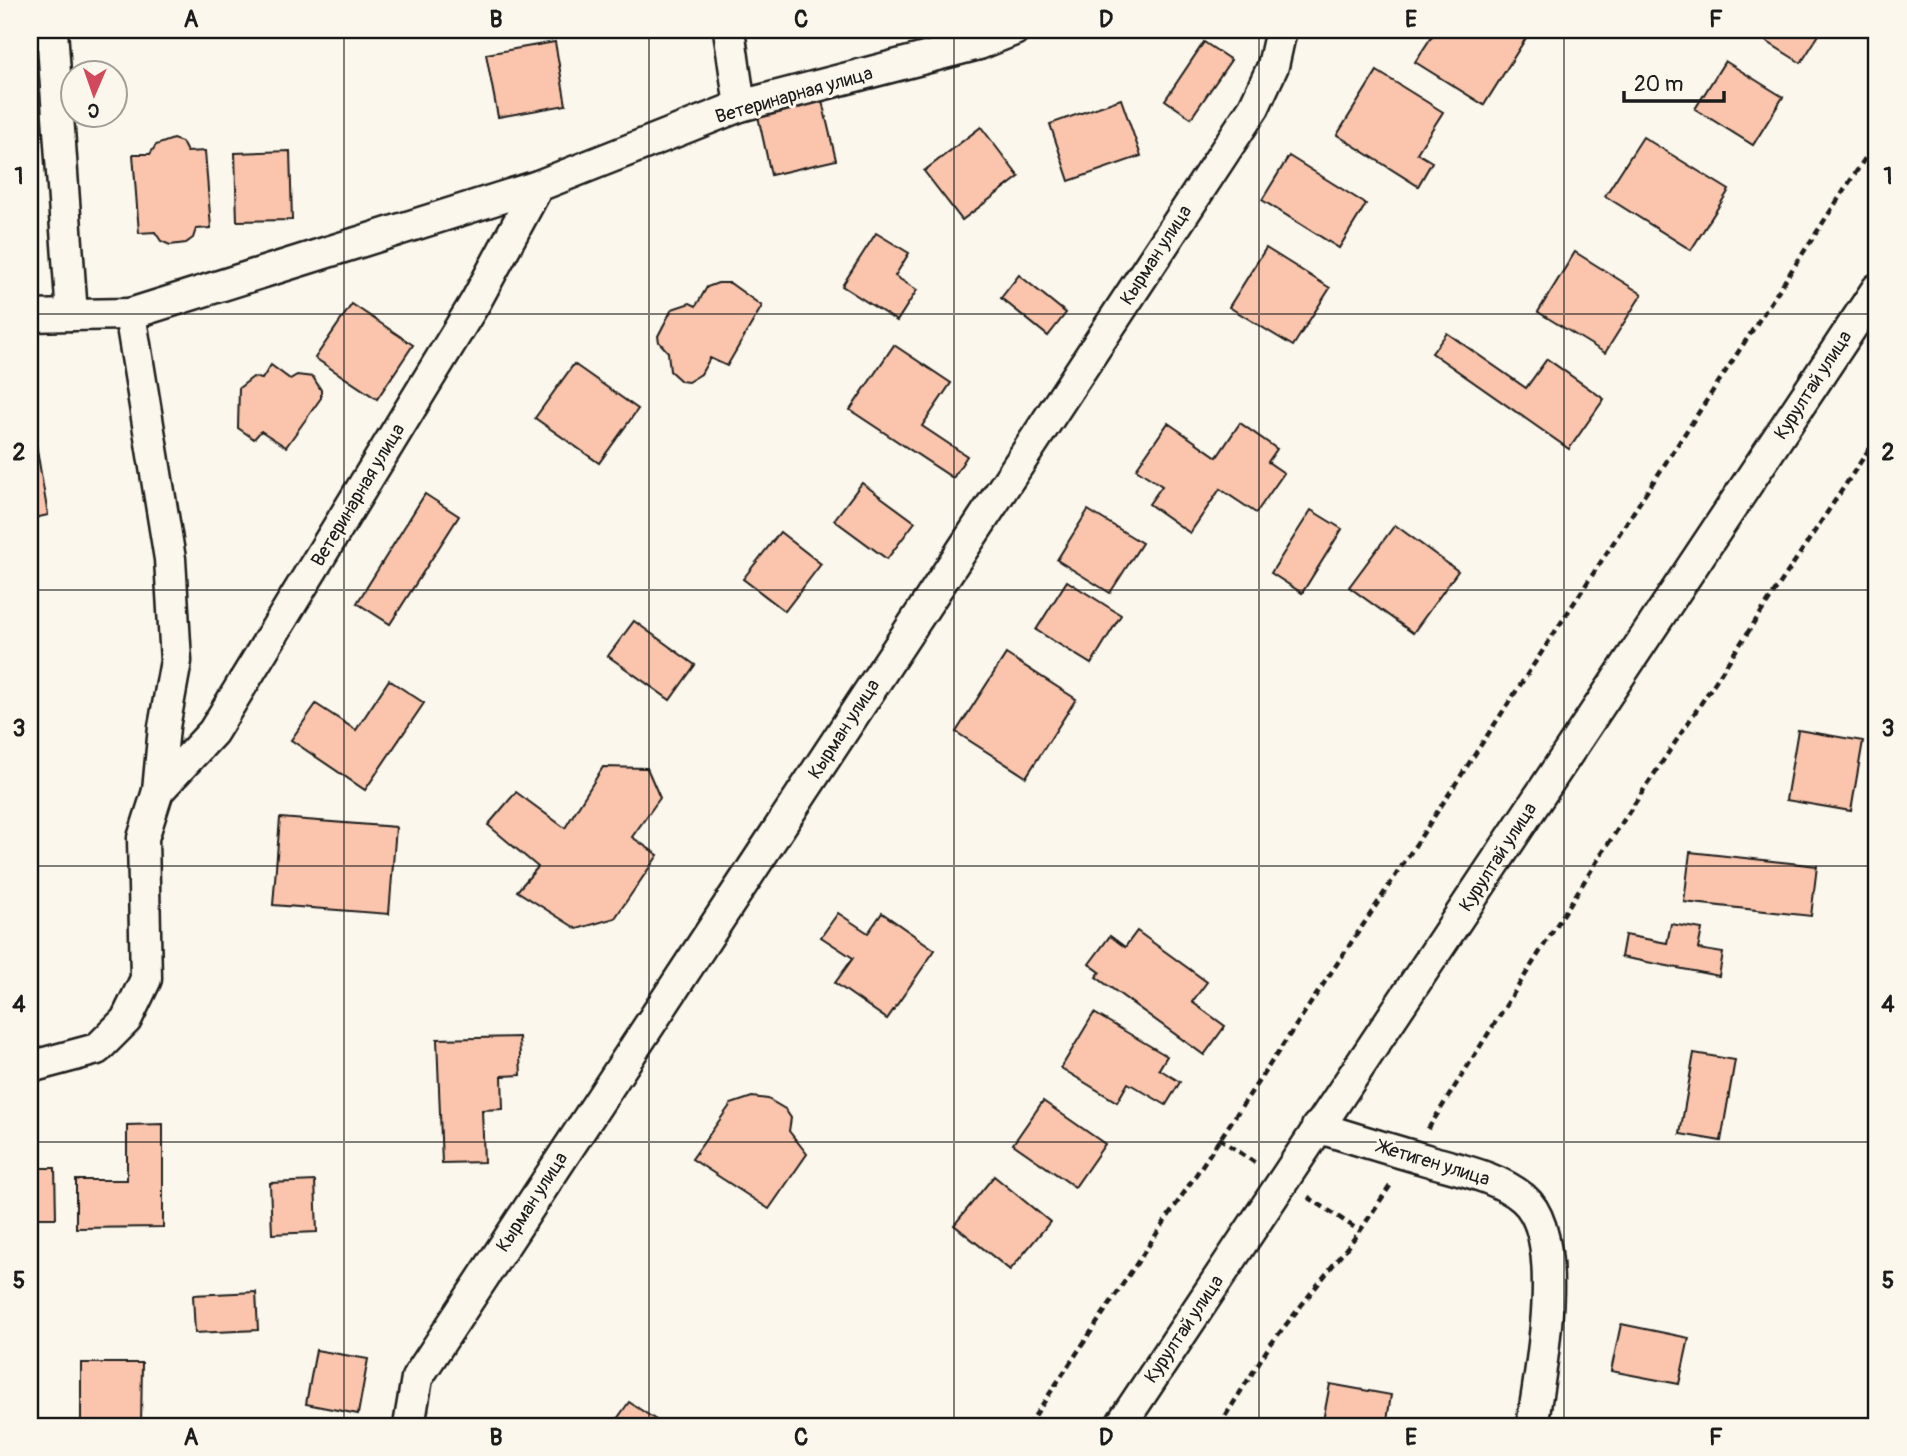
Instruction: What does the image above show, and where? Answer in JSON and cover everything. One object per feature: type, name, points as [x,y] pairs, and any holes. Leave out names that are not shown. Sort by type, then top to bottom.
[{"type":"street","points":[[52,30],[72,315]]},
{"type":"street","points":[[729,30],[740,106]]},
{"type":"street","name":"Ветеринарная улица","points":[[30,316],[130,314],[538,186],[740,106],[979,44],[1014,30]]},
{"type":"street","name":"Кырман улица","points":[[410,1426],[416,1378],[1254,107],[1273,66],[1281,30]]},
{"type":"street","name":"Ветеринарная улица","points":[[158,791],[213,732],[476,302],[538,186]]},
{"type":"street","name":"Курултай улица","points":[[1120,1426],[1877,289]]},
{"type":"street","name":"Ветеринарная улица","points":[[30,1068],[97,1049],[126,1020],[146,979],[144,838],[158,791],[164,727],[176,661],[170,559],[130,314]]},
{"type":"street","name":"Жетиген улица","points":[[1317,1127],[1490,1179],[1525,1199],[1543,1232],[1549,1273],[1545,1339],[1532,1426]]},
{"type":"path","points":[[1028,1426],[1392,880],[1877,140]]},
{"type":"path","points":[[1219,1426],[1270,1345],[1360,1231],[1411,1156],[1606,847],[1877,437]]},
{"type":"building","points":[[1436,30],[1531,30],[1484,105],[1415,62]]},
{"type":"building","points":[[1755,30],[1822,30],[1801,63],[1753,33]]},
{"type":"building","points":[[555,42],[566,105],[498,117],[486,54]]},
{"type":"building","points":[[1204,42],[1231,60],[1191,118],[1165,100]]},
{"type":"building","points":[[1725,61],[1783,97],[1753,145],[1695,109]]},
{"type":"building","points":[[1377,71],[1443,112],[1417,153],[1432,162],[1418,186],[1337,135]]},
{"type":"building","points":[[1121,99],[1141,156],[1069,181],[1050,124]]},
{"type":"building","points":[[822,101],[836,160],[771,175],[758,116]]},
{"type":"building","points":[[981,127],[1019,177],[962,220],[924,171]]},
{"type":"building","points":[[1643,137],[1729,190],[1691,250],[1605,196]]},
{"type":"building","points":[[173,139],[182,142],[187,152],[205,151],[211,228],[196,229],[193,238],[186,243],[170,245],[161,241],[155,232],[139,233],[133,154],[150,154],[156,145]]},
{"type":"building","points":[[290,151],[292,220],[237,221],[235,153]]},
{"type":"building","points":[[1289,156],[1366,204],[1339,248],[1262,200]]},
{"type":"building","points":[[876,233],[909,253],[895,276],[917,290],[897,321],[842,286]]},
{"type":"building","points":[[1266,248],[1330,288],[1293,346],[1229,307]]},
{"type":"building","points":[[1575,252],[1642,294],[1605,353],[1538,312]]},
{"type":"building","points":[[1019,275],[1066,313],[1048,336],[1001,298]]},
{"type":"building","points":[[730,283],[762,306],[727,366],[710,358],[701,374],[688,382],[681,381],[670,371],[668,352],[659,342],[658,336],[672,309],[690,303],[696,306],[707,287]]},
{"type":"building","points":[[352,304],[413,345],[377,399],[315,358]]},
{"type":"building","points":[[1447,333],[1526,388],[1547,359],[1604,399],[1569,449],[1432,353]]},
{"type":"building","points":[[894,345],[951,383],[922,426],[967,456],[953,478],[850,410]]},
{"type":"building","points":[[574,364],[638,409],[599,463],[535,418]]},
{"type":"building","points":[[271,365],[290,379],[297,375],[313,377],[321,390],[321,398],[286,447],[261,431],[254,439],[238,428],[239,388],[253,377],[262,379]]},
{"type":"building","points":[[1168,423],[1217,457],[1240,423],[1277,449],[1268,462],[1284,473],[1256,513],[1220,489],[1190,533],[1149,504],[1162,486],[1136,469]]},
{"type":"building","points":[[36,444],[48,515],[30,519],[30,445]]},
{"type":"building","points":[[862,483],[915,522],[887,559],[834,520]]},
{"type":"building","points":[[425,494],[459,516],[390,624],[357,603]]},
{"type":"building","points":[[1088,510],[1142,543],[1110,593],[1057,560]]},
{"type":"building","points":[[1311,510],[1342,529],[1302,593],[1271,573]]},
{"type":"building","points":[[1395,525],[1458,571],[1413,633],[1349,587]]},
{"type":"building","points":[[780,532],[821,564],[785,611],[743,579]]},
{"type":"building","points":[[1067,581],[1121,615],[1091,664],[1036,630]]},
{"type":"building","points":[[634,621],[695,665],[670,700],[608,656]]},
{"type":"building","points":[[1006,654],[1076,699],[1026,777],[956,732]]},
{"type":"building","points":[[389,680],[424,703],[365,790],[291,740],[316,704],[356,730]]},
{"type":"building","points":[[1798,730],[1863,741],[1851,811],[1786,800]]},
{"type":"building","points":[[603,767],[647,768],[660,798],[632,837],[658,855],[615,918],[577,929],[517,891],[538,867],[488,825],[516,792],[565,828]]},
{"type":"building","points":[[280,818],[396,827],[389,914],[273,905]]},
{"type":"building","points":[[1690,852],[1817,866],[1811,916],[1684,902]]},
{"type":"building","points":[[838,913],[868,933],[882,913],[935,950],[887,1019],[835,983],[853,958],[821,937]]},
{"type":"building","points":[[1671,924],[1702,929],[1698,949],[1723,953],[1719,976],[1621,957],[1625,935],[1667,943]]},
{"type":"building","points":[[1137,931],[1207,982],[1192,1002],[1225,1026],[1204,1055],[1096,977],[1100,972],[1089,964],[1110,936],[1125,947]]},
{"type":"building","points":[[1094,1013],[1167,1056],[1159,1069],[1180,1082],[1166,1105],[1128,1083],[1117,1102],[1061,1068]]},
{"type":"building","points":[[519,1037],[521,1075],[502,1076],[503,1109],[482,1110],[484,1162],[442,1163],[437,1039]]},
{"type":"building","points":[[1694,1053],[1735,1060],[1721,1141],[1680,1134]]},
{"type":"building","points":[[752,1097],[768,1099],[785,1109],[791,1118],[789,1131],[807,1154],[769,1209],[692,1159],[731,1104]]},
{"type":"building","points":[[1043,1101],[1105,1144],[1075,1187],[1013,1144]]},
{"type":"building","points":[[1877,1118],[1877,1165],[1870,1163]]},
{"type":"building","points":[[163,1124],[163,1227],[76,1228],[76,1180],[127,1180],[127,1125]]},
{"type":"building","points":[[30,1168],[55,1168],[56,1218],[30,1218]]},
{"type":"building","points":[[994,1176],[1050,1222],[1010,1270],[954,1225]]},
{"type":"building","points":[[315,1181],[317,1232],[272,1234],[270,1183]]},
{"type":"building","points":[[31,1276],[31,1326],[30,1326]]},
{"type":"building","points":[[256,1292],[258,1330],[195,1333],[193,1295]]},
{"type":"building","points":[[1621,1324],[1689,1338],[1679,1384],[1611,1371]]},
{"type":"building","points":[[316,1350],[368,1359],[358,1414],[306,1404]]},
{"type":"building","points":[[81,1363],[142,1363],[141,1426],[81,1426]]},
{"type":"building","points":[[1330,1384],[1391,1395],[1386,1426],[1322,1426]]},
{"type":"building","points":[[629,1402],[665,1426],[612,1426]]}]
